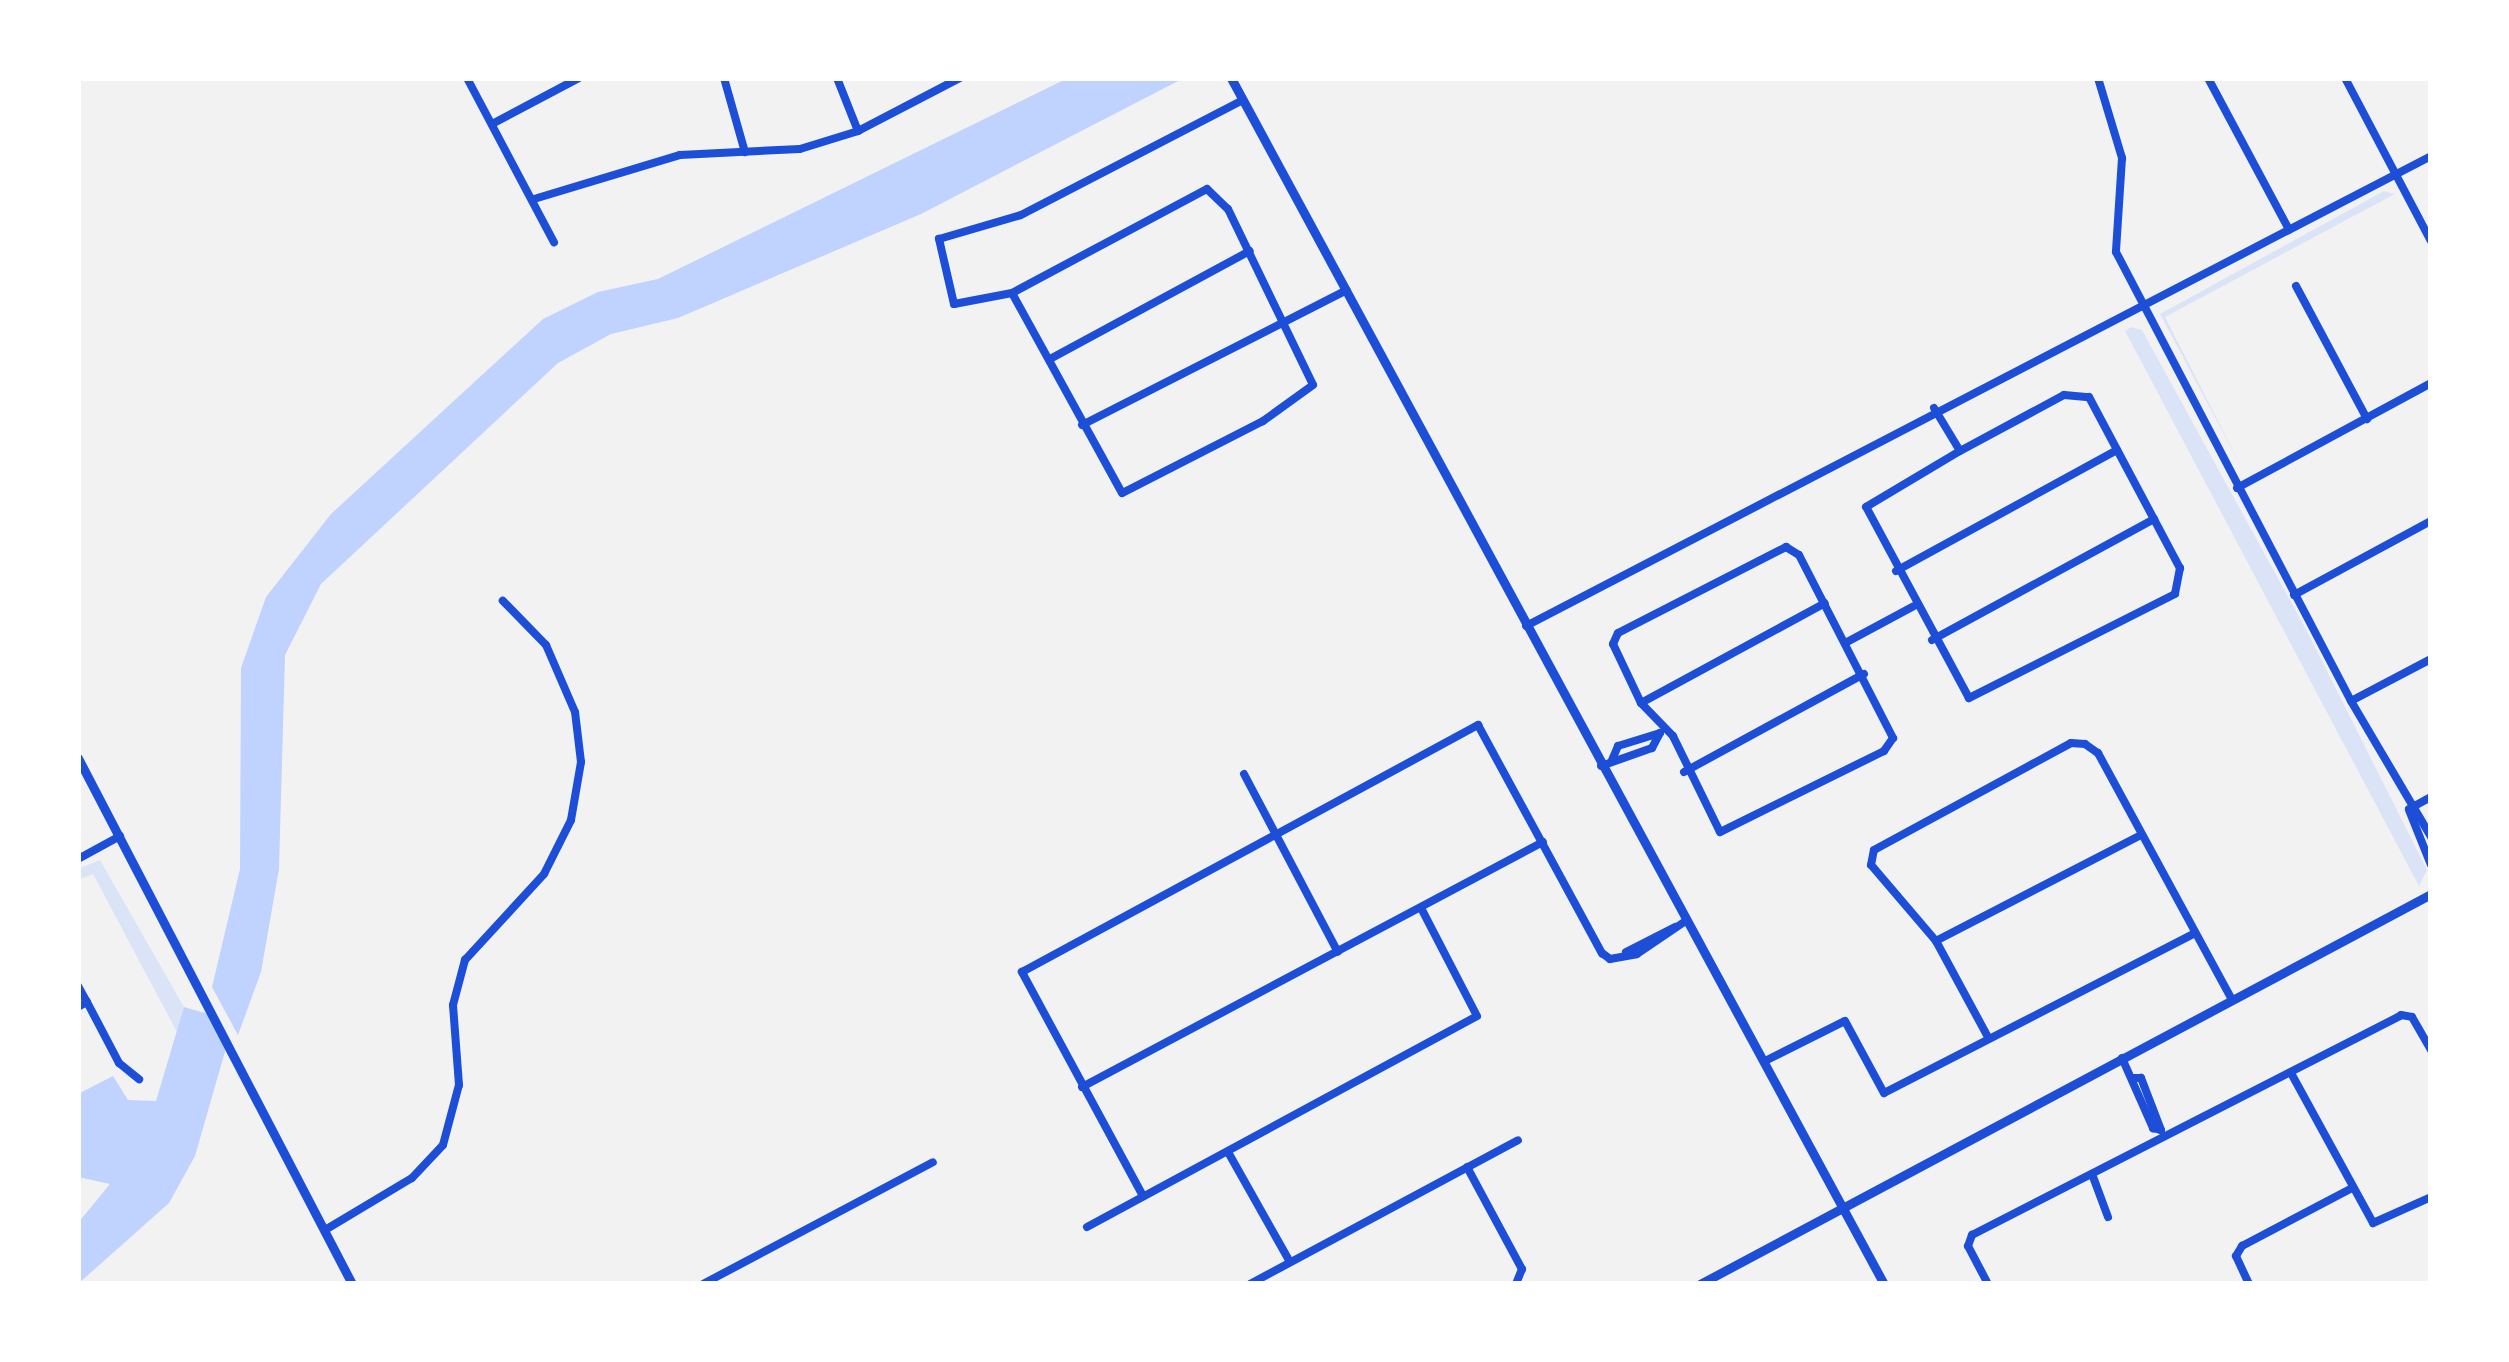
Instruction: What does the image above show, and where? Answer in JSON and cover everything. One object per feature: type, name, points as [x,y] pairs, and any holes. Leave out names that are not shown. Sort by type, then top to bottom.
[{"type":"street","points":[[467,78],[554,242]]},
{"type":"street","points":[[492,124],[579,78]]},
{"type":"street","points":[[724,78],[745,152]]},
{"type":"street","points":[[838,78],[858,131]]},
{"type":"street","points":[[533,199],[621,167],[800,149],[858,131],[960,78]]},
{"type":"street","points":[[1231,78],[1349,289],[1680,924],[1765,1061],[1884,1284]]},
{"type":"street","points":[[2098,78],[2122,158],[2111,228],[2141,309],[2409,808],[2431,865]]},
{"type":"street","points":[[2208,78],[2289,230]]},
{"type":"street","points":[[2345,78],[2431,242]]},
{"type":"street","points":[[1012,293],[1115,490],[1131,493],[1308,395],[1313,385],[1281,326],[1250,251],[1228,208],[1207,189],[1012,293],[954,304],[939,239],[1021,215],[1243,100]]},
{"type":"street","points":[[1526,626],[1934,408],[2141,309],[2431,156]]},
{"type":"street","points":[[1050,358],[1250,251]]},
{"type":"street","points":[[2296,286],[2367,418]]},
{"type":"street","points":[[1082,424],[1349,289]]},
{"type":"street","points":[[2237,488],[2431,383]]},
{"type":"street","points":[[2078,391],[2117,450],[2180,568],[2175,594],[1983,696],[1959,690],[1866,507],[1960,451],[2078,391]]},
{"type":"street","points":[[1934,408],[1960,451]]},
{"type":"street","points":[[1896,571],[2117,450]]},
{"type":"street","points":[[1932,640],[2154,519]]},
{"type":"street","points":[[2294,595],[2431,521]]},
{"type":"street","points":[[1786,547],[1825,603],[1889,721],[1893,738],[1884,751],[1734,831],[1720,832],[1709,821],[1664,731],[1641,703],[1612,644],[1637,622],[1786,547]]},
{"type":"street","points":[[325,1230],[412,1178],[443,1145],[460,1085],[452,1005],[465,960],[544,874],[571,820],[581,762],[574,709],[546,645],[503,601]]},
{"type":"street","points":[[1641,703],[1825,603]]},
{"type":"street","points":[[1847,643],[1914,606]]},
{"type":"street","points":[[2351,701],[2431,659]]},
{"type":"street","points":[[1684,772],[1864,674]]},
{"type":"street","points":[[1143,1196],[1022,972],[1478,725],[1601,953],[1610,959],[1626,952],[1637,954],[1680,924]]},
{"type":"street","points":[[1600,766],[1646,751],[1664,731]]},
{"type":"street","points":[[1612,760],[1638,736],[1664,731]]},
{"type":"street","points":[[1638,736],[1646,751]]},
{"type":"street","points":[[1989,1040],[1936,941],[1873,874],[1874,850],[2071,743],[2098,753],[2232,1000]]},
{"type":"street","points":[[78,758],[238,1055],[352,1284]]},
{"type":"street","points":[[1244,774],[1338,952]]},
{"type":"street","points":[[2409,808],[2431,796]]},
{"type":"street","points":[[2409,808],[2431,837]]},
{"type":"street","points":[[1936,941],[2141,835]]},
{"type":"street","points":[[78,859],[120,836]]},
{"type":"street","points":[[1082,1087],[1543,842]]},
{"type":"street","points":[[1700,1284],[2431,894]]},
{"type":"street","points":[[1087,1227],[1477,1016],[1420,908]]},
{"type":"street","points":[[1765,1061],[1845,1021],[1884,1094],[2194,934]]},
{"type":"street","points":[[78,986],[82,1005],[119,1063],[140,1079]]},
{"type":"street","points":[[1988,1284],[1968,1246],[1972,1235],[2409,1016],[2431,1050]]},
{"type":"street","points":[[2121,1057],[2153,1128],[2164,1135]]},
{"type":"street","points":[[2291,1073],[2375,1224],[2431,1197]]},
{"type":"street","points":[[1250,1284],[1518,1140]]},
{"type":"street","points":[[1228,1152],[1290,1262]]},
{"type":"street","points":[[703,1284],[933,1162]]},
{"type":"street","points":[[1467,1167],[1522,1269],[1516,1284]]},
{"type":"street","points":[[2092,1174],[2108,1217]]},
{"type":"street","points":[[2249,1284],[2237,1260],[2242,1246],[2352,1188]]},
{"type":"shaded area","points":[[2384,191],[2395,194],[2165,317],[2243,470],[2160,314]]},
{"type":"shaded area","points":[[2131,327],[2142,330],[2308,633],[2427,870],[2419,886],[2125,331]]},
{"type":"shaded area","points":[[100,860],[184,1007],[179,1036],[93,874],[78,880],[78,869]]},
{"type":"water","points":[[1068,78],[1184,78],[921,214],[678,318],[611,334],[558,363],[321,584],[285,655],[279,869],[261,972],[238,1035],[212,987],[240,869],[241,668],[266,597],[331,514],[543,319],[598,292],[658,279]]},
{"type":"water","points":[[184,1007],[208,1014],[226,1048],[195,1156],[169,1203],[78,1284],[78,1223],[110,1184],[78,1177],[78,1094],[113,1076],[128,1100],[156,1101]]}]
